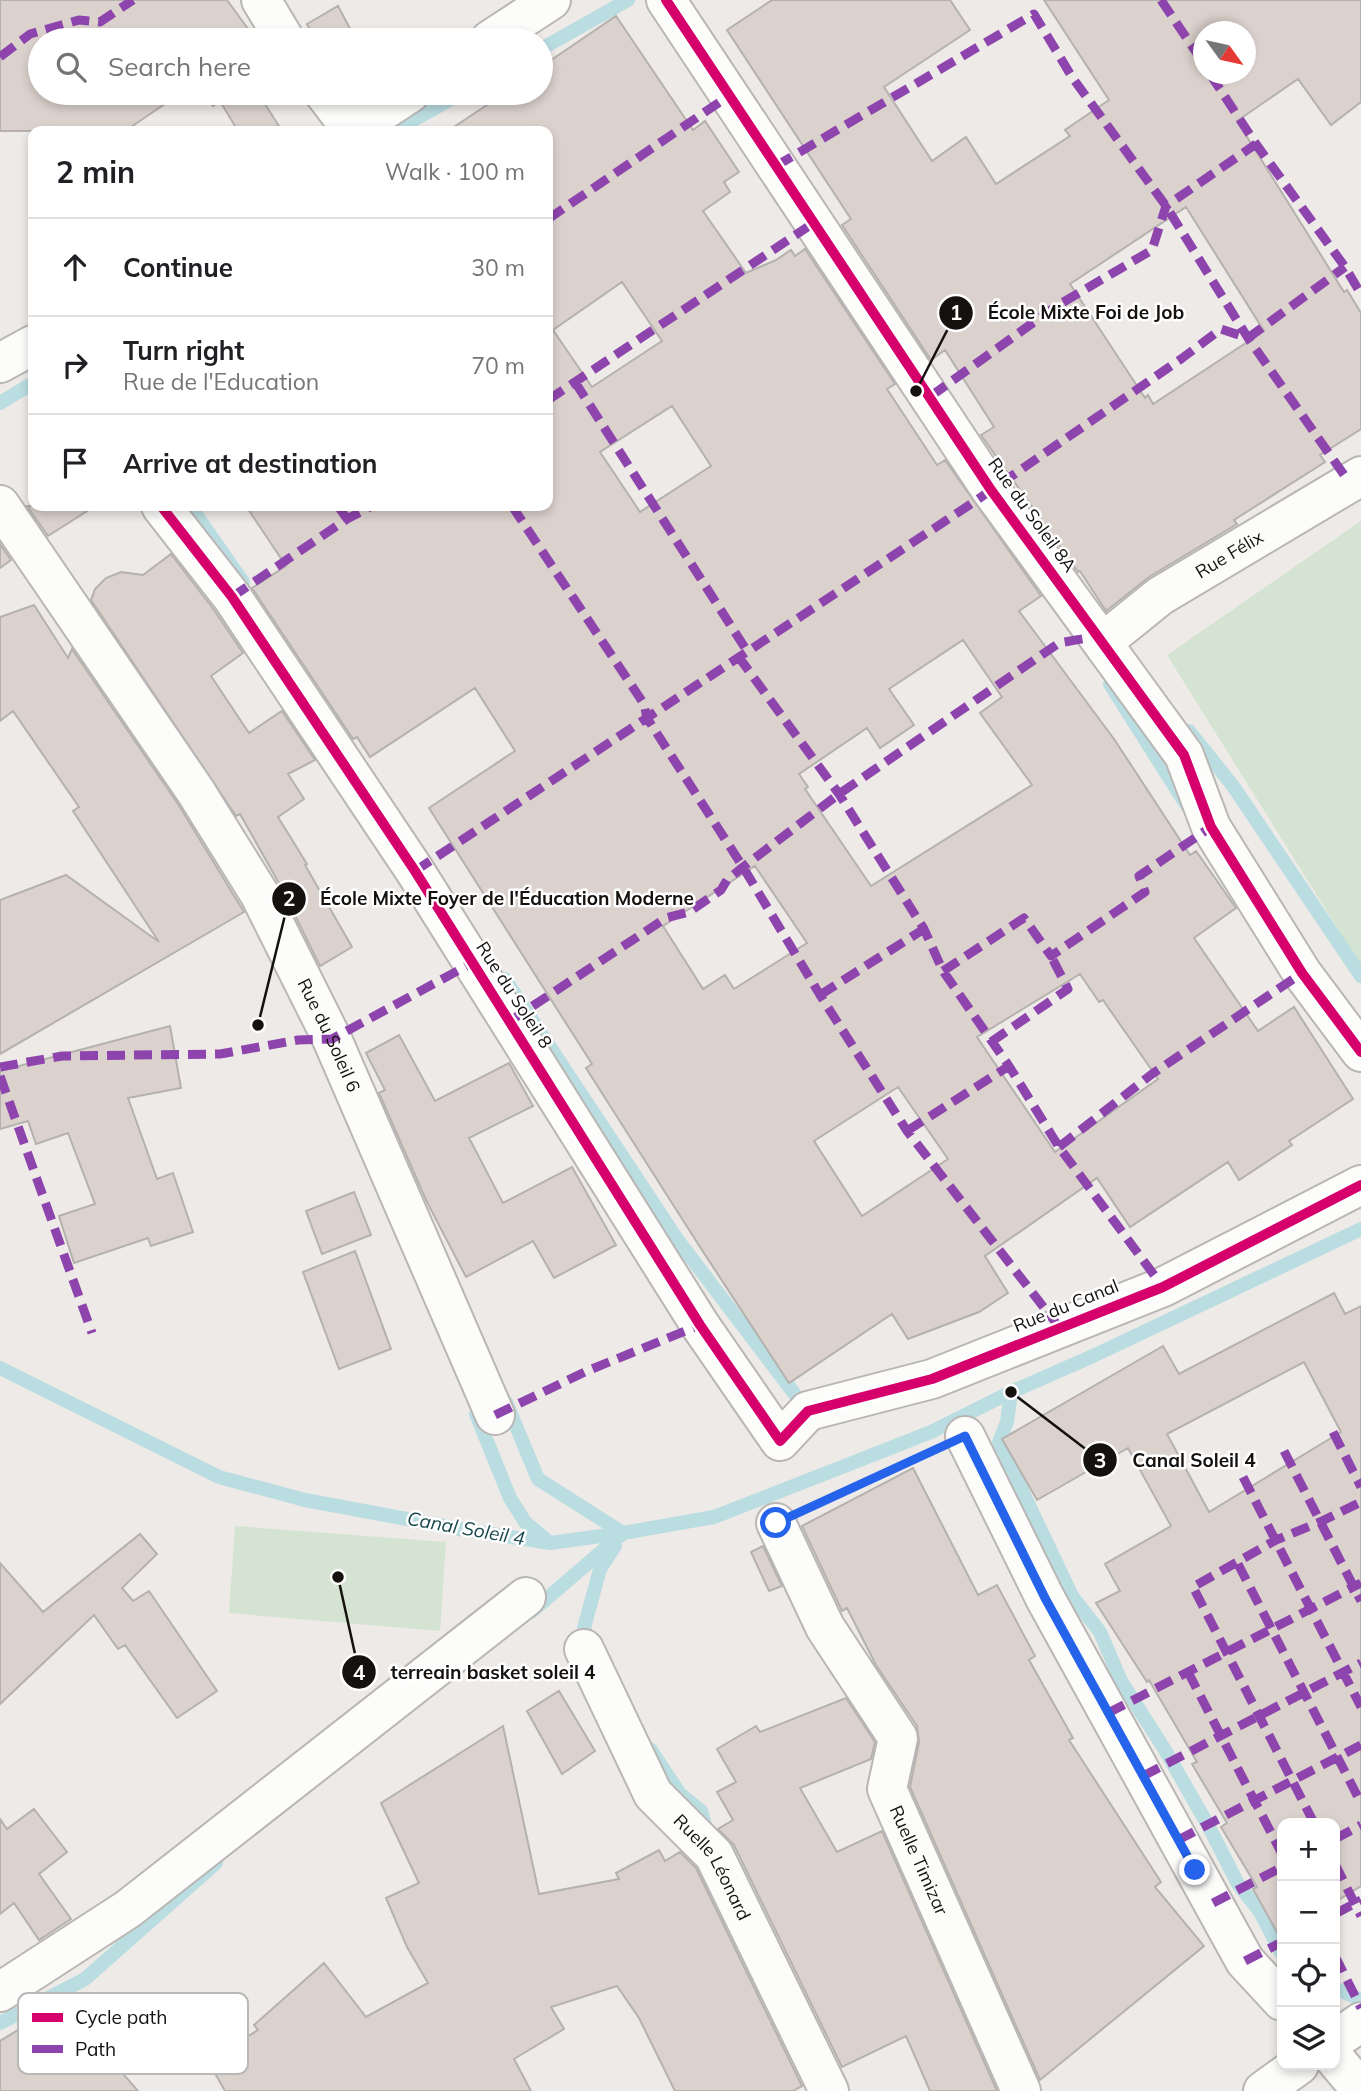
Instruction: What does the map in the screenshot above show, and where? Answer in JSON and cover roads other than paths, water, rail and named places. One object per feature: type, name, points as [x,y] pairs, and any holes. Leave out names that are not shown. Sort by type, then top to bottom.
[{"type":"street","points":[[261,0],[278,28]]},
{"type":"street","points":[[508,28],[551,0]]},
{"type":"street","name":"Rue du Soleil 8A","points":[[666,0],[991,490],[1184,755],[1211,827],[1301,973],[1361,1052]]},
{"type":"street","points":[[333,105],[348,126]]},
{"type":"street","points":[[360,126],[392,105]]},
{"type":"street","points":[[0,363],[28,348]]},
{"type":"street","name":"Rue Félix","points":[[1102,642],[1160,596],[1361,476]]},
{"type":"street","name":"Rue du Soleil 6","points":[[0,505],[196,792],[260,894],[332,1039],[495,1415]]},
{"type":"street","name":"Rue du Soleil 8","points":[[165,511],[232,597],[408,860],[700,1325],[780,1441]]},
{"type":"street","name":"Rue du Canal","points":[[780,1441],[808,1412],[932,1379],[1163,1287],[1361,1185]]},
{"type":"street","points":[[965,1436],[1045,1598],[1245,1961],[1277,1996]]},
{"type":"street","name":"Ruelle Timizar","points":[[776,1523],[825,1627],[898,1738],[887,1788],[1020,2091]]},
{"type":"street","points":[[0,1992],[128,1909],[526,1597]]},
{"type":"street","name":"Ruelle Léonard","points":[[584,1649],[653,1794],[714,1855],[830,2091]]},
{"type":"street","points":[[1340,2037],[1361,2022]]},
{"type":"street","points":[[1340,2065],[1361,2090]]},
{"type":"street","points":[[1263,2091],[1292,2070]]},
{"type":"waterway","points":[[553,42],[628,0]]},
{"type":"waterway","points":[[403,126],[441,105]]},
{"type":"waterway","points":[[0,403],[28,386]]},
{"type":"waterway","points":[[193,511],[243,582]]},
{"type":"waterway","points":[[1110,684],[1187,806]]},
{"type":"waterway","points":[[1189,731],[1233,786],[1361,976]]},
{"type":"waterway","points":[[505,979],[677,1239],[806,1409]]},
{"type":"waterway","name":"Canal Soleil 4","points":[[0,1368],[219,1477],[305,1500],[550,1543],[714,1517],[931,1432],[1361,1229]]},
{"type":"waterway","points":[[1011,1392],[1007,1422],[999,1442],[1072,1596],[1100,1632],[1121,1681],[1165,1750],[1238,1884],[1260,1912],[1277,1944]]},
{"type":"waterway","points":[[506,1402],[538,1479],[623,1533]]},
{"type":"waterway","points":[[476,1414],[510,1498],[525,1522],[550,1543]]},
{"type":"waterway","points":[[531,1612],[622,1534]]},
{"type":"waterway","points":[[592,1647],[584,1628],[600,1569],[615,1546]]},
{"type":"waterway","points":[[650,1749],[680,1794],[701,1811],[706,1829],[711,1833]]},
{"type":"waterway","points":[[58,1993],[85,1979],[216,1863]]},
{"type":"waterway","points":[[1340,1990],[1361,2000]]},
{"type":"waterway","points":[[0,2023],[18,2014]]},
{"type":"place","name":"École Mixte Foi de Job","points":[[916,391]]},
{"type":"place","name":"École Mixte Foyer de l'Éducation Moderne","points":[[258,1025]]},
{"type":"place","name":"Canal Soleil 4","points":[[1011,1392]]},
{"type":"place","name":"terreain basket soleil 4","points":[[338,1577]]}]
